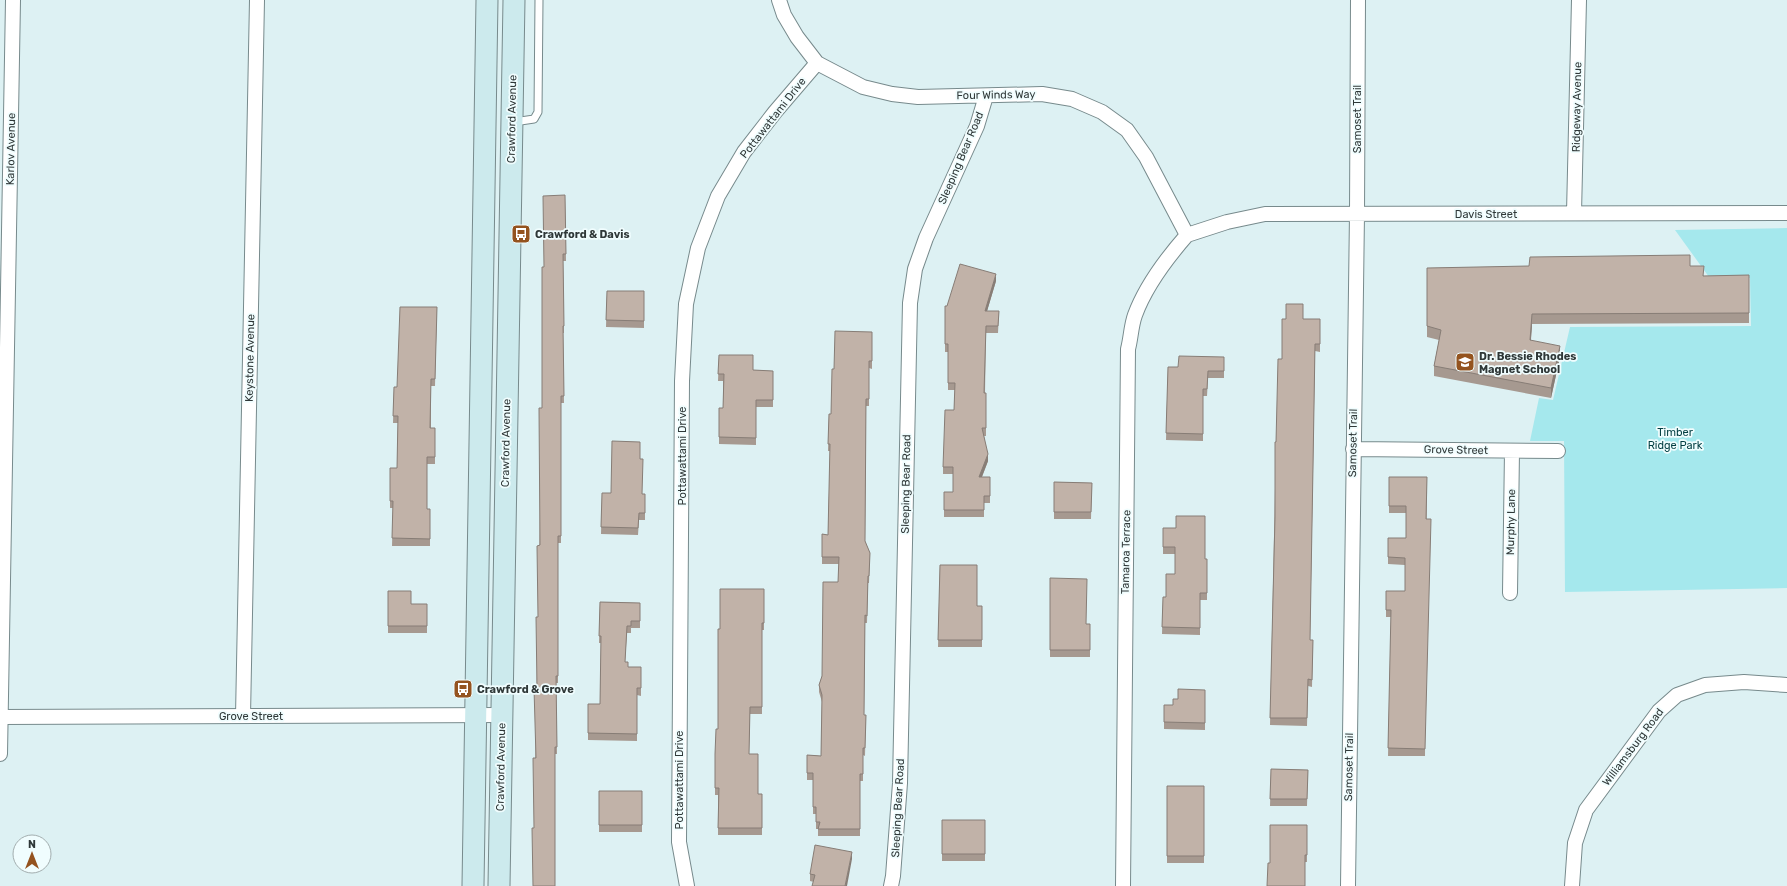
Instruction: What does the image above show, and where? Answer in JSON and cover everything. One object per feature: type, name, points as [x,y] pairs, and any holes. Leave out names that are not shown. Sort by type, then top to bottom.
[{"type":"main road","points":[[473,886],[487,0]]},
{"type":"main road","name":"Crawford Avenue","points":[[499,886],[514,0]]},
{"type":"street","name":"Karlov Avenue","points":[[0,754],[13,0]]},
{"type":"street","name":"Keystone Avenue","points":[[243,716],[257,0]]},
{"type":"street","name":"Four Winds Way","points":[[779,0],[784,15],[797,37],[817,63],[863,87],[892,94],[918,97],[1042,94],[1072,99],[1102,112],[1127,130],[1146,157],[1187,235]]},
{"type":"street","name":"Samoset Trail","points":[[1348,886],[1357,214],[1358,0]]},
{"type":"street","name":"Ridgeway Avenue","points":[[1574,213],[1579,0]]},
{"type":"street","name":"Pottawattami Drive","points":[[687,886],[679,842],[682,381],[686,304],[698,248],[718,196],[744,152],[775,112],[817,63]]},
{"type":"street","name":"Sleeping Bear Road","points":[[891,886],[900,783],[910,303],[916,269],[926,238],[977,126],[986,96]]},
{"type":"street","name":"Davis Street","points":[[1187,235],[1227,222],[1265,214],[1787,212]]},
{"type":"street","points":[[483,228],[510,228]]},
{"type":"street","name":"Tamaroa Terrace","points":[[1123,886],[1128,349],[1135,316],[1147,289],[1165,260],[1187,235]]},
{"type":"street","name":"Grove Street","points":[[1353,448],[1558,451]]},
{"type":"street","name":"Murphy Lane","points":[[1510,593],[1512,451]]},
{"type":"street","name":"Williamsburg Road","points":[[1572,886],[1574,843],[1586,810],[1659,711],[1677,695],[1706,685],[1744,682],[1787,685]]},
{"type":"street","name":"Grove Street","points":[[0,717],[502,715]]},
{"type":"lane","points":[[512,122],[534,119],[538,112],[540,0]]},
{"type":"green space","name":"Timber Ridge Park","points":[[1787,228],[1787,588],[1565,592],[1564,441],[1530,441],[1539,398],[1553,400],[1570,327],[1751,326],[1750,278],[1709,277],[1675,230]]},
{"type":"building","points":[[565,195],[566,254],[563,254],[564,396],[561,396],[561,536],[558,536],[555,886],[533,886],[533,758],[536,758],[534,688],[537,688],[537,546],[540,545],[539,408],[542,408],[542,267],[544,267],[543,196]]},
{"type":"building","points":[[1690,255],[1690,266],[1704,266],[1703,276],[1749,275],[1749,313],[1532,314],[1530,340],[1560,346],[1551,388],[1434,366],[1441,330],[1427,326],[1427,268],[1529,266],[1530,257]]},
{"type":"building","points":[[960,264],[996,274],[985,311],[999,311],[998,326],[986,326],[984,393],[986,393],[986,428],[982,428],[988,454],[979,477],[990,477],[990,496],[984,496],[984,510],[944,510],[944,492],[953,492],[953,467],[943,467],[945,410],[954,410],[955,383],[948,383],[948,344],[945,344],[945,306],[947,306]]},
{"type":"building","points":[[607,291],[644,291],[644,321],[606,320]]},
{"type":"building","points":[[1286,304],[1303,304],[1303,319],[1320,319],[1320,344],[1315,344],[1310,640],[1313,640],[1312,680],[1308,679],[1307,718],[1270,718],[1278,359],[1282,359],[1282,319],[1286,319]]},
{"type":"building","points":[[400,307],[437,307],[435,379],[431,379],[430,428],[435,428],[435,457],[427,457],[427,509],[430,509],[430,539],[392,538],[393,501],[390,501],[390,468],[397,468],[398,416],[393,416],[394,387],[397,387]]},
{"type":"building","points":[[835,331],[872,332],[872,361],[869,361],[869,399],[866,399],[865,541],[870,553],[867,616],[865,615],[864,715],[866,715],[865,748],[863,748],[863,774],[860,774],[860,829],[818,829],[820,822],[816,822],[816,807],[813,807],[813,773],[807,773],[807,755],[821,756],[822,695],[819,685],[822,676],[823,582],[838,582],[839,557],[822,557],[822,534],[828,535],[830,444],[828,444],[829,414],[831,414]]},
{"type":"building","points":[[719,355],[753,355],[753,370],[773,371],[773,400],[756,400],[756,438],[719,437],[719,408],[723,408],[724,374],[718,374]]},
{"type":"building","points":[[1179,356],[1224,357],[1224,371],[1208,371],[1207,389],[1203,389],[1203,434],[1166,433],[1168,367],[1178,367]]},
{"type":"building","points":[[612,441],[640,442],[640,459],[643,459],[642,494],[645,494],[645,513],[639,513],[638,528],[601,527],[602,493],[611,493]]},
{"type":"building","points":[[1389,477],[1427,477],[1426,519],[1431,519],[1425,749],[1388,748],[1391,610],[1386,610],[1386,591],[1405,591],[1405,558],[1388,557],[1388,538],[1406,538],[1406,506],[1389,506]]},
{"type":"building","points":[[1054,482],[1092,483],[1091,512],[1054,512]]},
{"type":"building","points":[[1176,516],[1205,516],[1207,593],[1200,593],[1200,628],[1162,627],[1163,597],[1166,597],[1166,574],[1175,574],[1175,547],[1163,547],[1163,528],[1176,528]]},
{"type":"building","points":[[940,565],[977,565],[977,606],[982,606],[982,640],[938,640]]},
{"type":"building","points":[[1050,578],[1087,579],[1086,624],[1090,624],[1090,650],[1050,650]]},
{"type":"building","points":[[720,589],[764,589],[764,623],[762,623],[762,707],[750,707],[749,754],[758,754],[758,794],[762,794],[762,828],[718,828],[719,788],[715,788],[715,754],[716,729],[718,729],[718,629],[720,629]]},
{"type":"building","points":[[388,591],[411,591],[411,604],[427,604],[427,626],[388,626]]},
{"type":"building","points":[[600,602],[640,603],[640,621],[631,621],[631,626],[627,626],[625,662],[628,662],[628,667],[641,667],[641,688],[637,688],[637,734],[588,733],[588,704],[600,704]]},
{"type":"building","points":[[1178,689],[1205,690],[1205,723],[1164,722],[1164,705],[1173,705],[1173,699],[1178,699]]},
{"type":"building","points":[[1271,769],[1308,770],[1307,799],[1270,799]]},
{"type":"building","points":[[1167,786],[1204,786],[1204,856],[1167,856]]},
{"type":"building","points":[[599,791],[642,791],[642,825],[599,825]]},
{"type":"building","points":[[942,820],[985,820],[985,854],[942,854]]},
{"type":"building","points":[[1270,825],[1307,825],[1305,886],[1267,886],[1268,863],[1270,863]]},
{"type":"building","points":[[815,845],[852,852],[845,886],[812,886],[815,875],[810,874]]},
{"type":"place","name":"Crawford & Davis","points":[[521,234]]},
{"type":"place","name":"Dr. Bessie Rhodes Magnet School","points":[[1465,362]]},
{"type":"place","name":"Crawford & Grove","points":[[463,689]]}]
